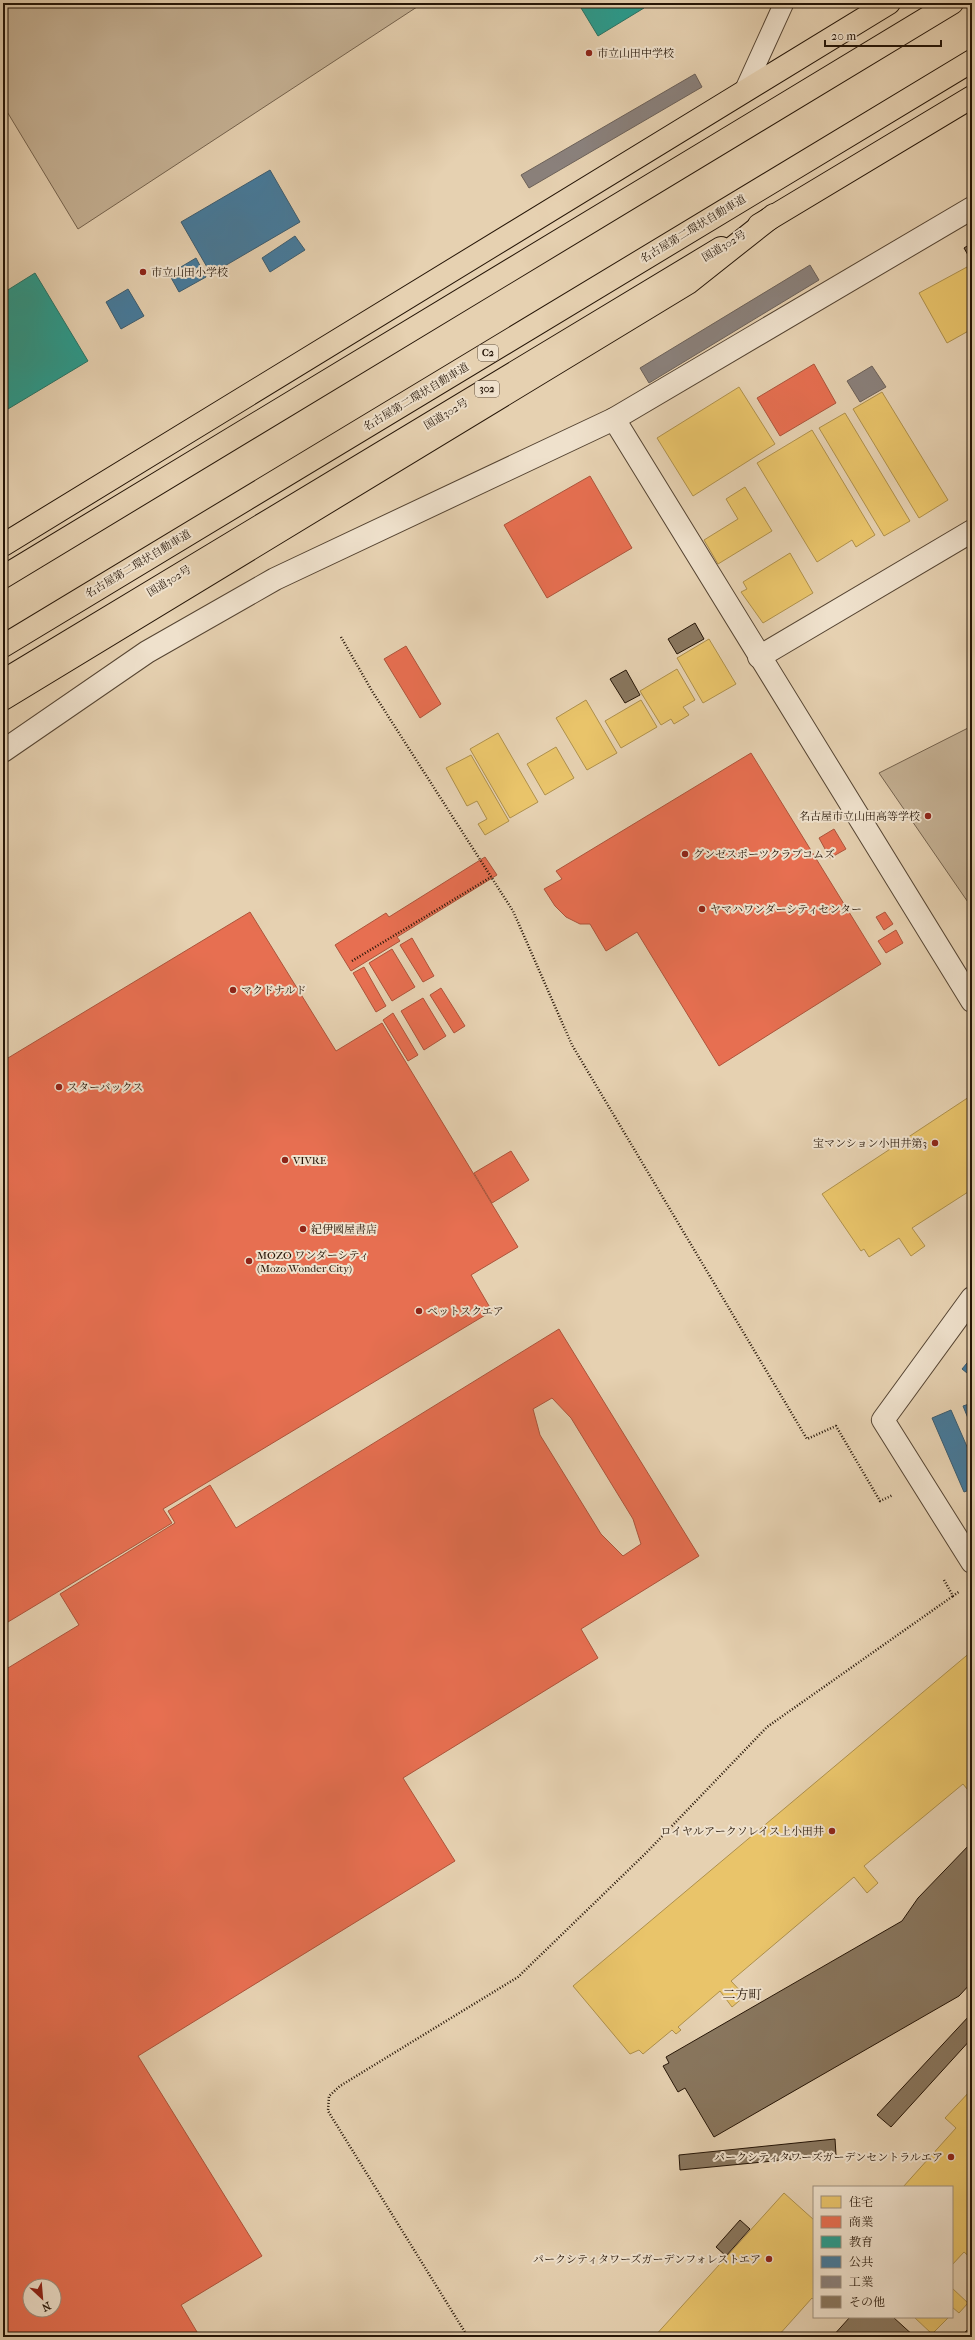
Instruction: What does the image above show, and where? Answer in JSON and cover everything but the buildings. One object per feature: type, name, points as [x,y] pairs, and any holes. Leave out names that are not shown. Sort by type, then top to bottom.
[{"type":"highway","points":[[3,545],[889,3]]},
{"type":"highway","points":[[3,576],[952,3]]},
{"type":"highway","name":"名古屋第二環状自動車道","points":[[3,646],[972,61]]},
{"type":"highway","name":"国道302号","points":[[3,681],[972,97]]},
{"type":"highway","points":[[3,699],[688,283],[774,215]]},
{"type":"street","points":[[3,751],[147,652],[275,578],[614,419],[972,208]]},
{"type":"street","points":[[614,419],[972,1001]]},
{"type":"street","points":[[759,657],[972,531]]},
{"type":"street","points":[[972,1298],[883,1420],[972,1562]]},
{"type":"lane","points":[[744,91],[784,3]]},
{"type":"path","points":[[340,637],[376,698],[513,911],[572,1045],[806,1439],[836,1426],[880,1501],[893,1495],[897,1502]]},
{"type":"path","points":[[352,961],[491,877]]},
{"type":"path","points":[[941,1576],[953,1596]]},
{"type":"path","points":[[468,2337],[328,2111],[329,2096],[340,2086],[518,1977],[647,1852],[767,1727],[966,1587]]},
{"type":"shaded area","points":[[3,3],[423,3],[78,229],[3,105]]},
{"type":"shaded area","points":[[972,726],[972,908],[879,773]]},
{"type":"place","name":"市立山田中学校","points":[[589,53]]},
{"type":"place","name":"市立山田小学校","points":[[143,272]]},
{"type":"place","name":"名古屋市立山田高等学校","points":[[928,816]]},
{"type":"place","name":"グンゼスポーツクラブコムズ","points":[[685,854]]},
{"type":"place","name":"ヤマハワンダーシティセンター","points":[[702,909]]},
{"type":"place","name":"マクドナルド","points":[[233,990]]},
{"type":"place","name":"スターバックス","points":[[59,1087]]},
{"type":"place","name":"宝マンション小田井第3","points":[[935,1143]]},
{"type":"place","name":"VIVRE","points":[[285,1160]]},
{"type":"place","name":"紀伊國屋書店","points":[[303,1229]]},
{"type":"place","name":"MOZO ワンダーシティ (Mozo Wonder City)","points":[[249,1261]]},
{"type":"place","name":"ペットスクエア","points":[[419,1311]]},
{"type":"place","name":"ロイヤルアークソレイス上小田井","points":[[832,1831]]},
{"type":"place","name":"パークシティタワーズガーデンセントラルエア","points":[[951,2157]]},
{"type":"place","name":"パークシティタワーズガーデンフォレストエア","points":[[769,2259]]},
{"type":"district","name":"二方町","points":[[742,1994]]}]
